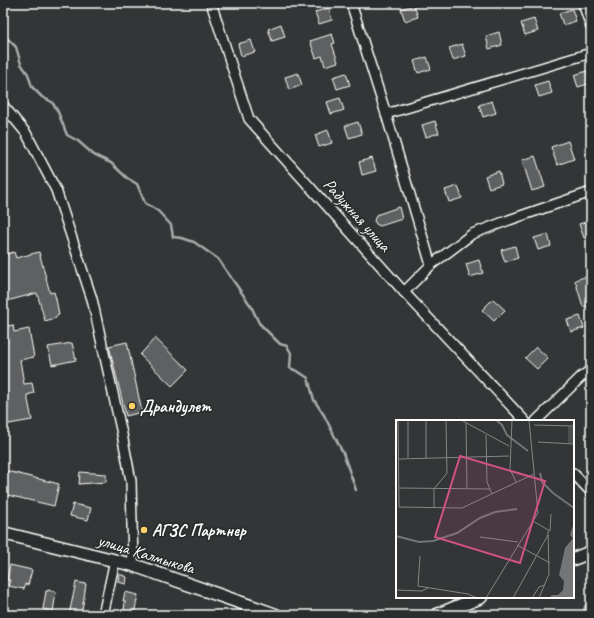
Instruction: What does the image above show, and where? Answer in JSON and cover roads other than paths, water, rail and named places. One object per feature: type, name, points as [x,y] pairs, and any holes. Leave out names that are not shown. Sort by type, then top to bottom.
[{"type":"main road","name":"улица Калмыкова","points":[[3,533],[133,565],[276,615]]},
{"type":"main road","points":[[574,559],[591,552]]},
{"type":"main road","points":[[436,615],[478,598]]},
{"type":"street","name":"Радужная улица","points":[[211,3],[249,120],[404,292],[524,420]]},
{"type":"street","points":[[351,3],[431,265]]},
{"type":"street","points":[[583,3],[591,27]]},
{"type":"street","points":[[386,114],[591,53]]},
{"type":"street","points":[[3,104],[26,133],[56,190],[92,299],[131,481],[133,565]]},
{"type":"street","points":[[404,292],[431,265],[472,234],[591,192]]},
{"type":"street","points":[[537,420],[581,377],[591,370]]},
{"type":"street","points":[[574,473],[591,492]]},
{"type":"street","points":[[103,615],[115,560]]},
{"type":"waterway","points":[[3,34],[16,47],[21,64],[28,74],[32,87],[42,97],[52,102],[58,112],[67,135],[78,141],[94,155],[111,163],[127,178],[137,184],[145,203],[158,211],[171,225],[173,237],[194,242],[218,259],[251,306],[259,323],[280,344],[287,346],[291,353],[290,368],[308,378],[314,400],[324,415],[343,453],[356,490]]},
{"type":"waterway","points":[[584,615],[585,606],[591,600]]},
{"type":"place","name":"Драндулет","points":[[132,406]]},
{"type":"place","name":"АГЗС Партнер","points":[[144,530]]}]
